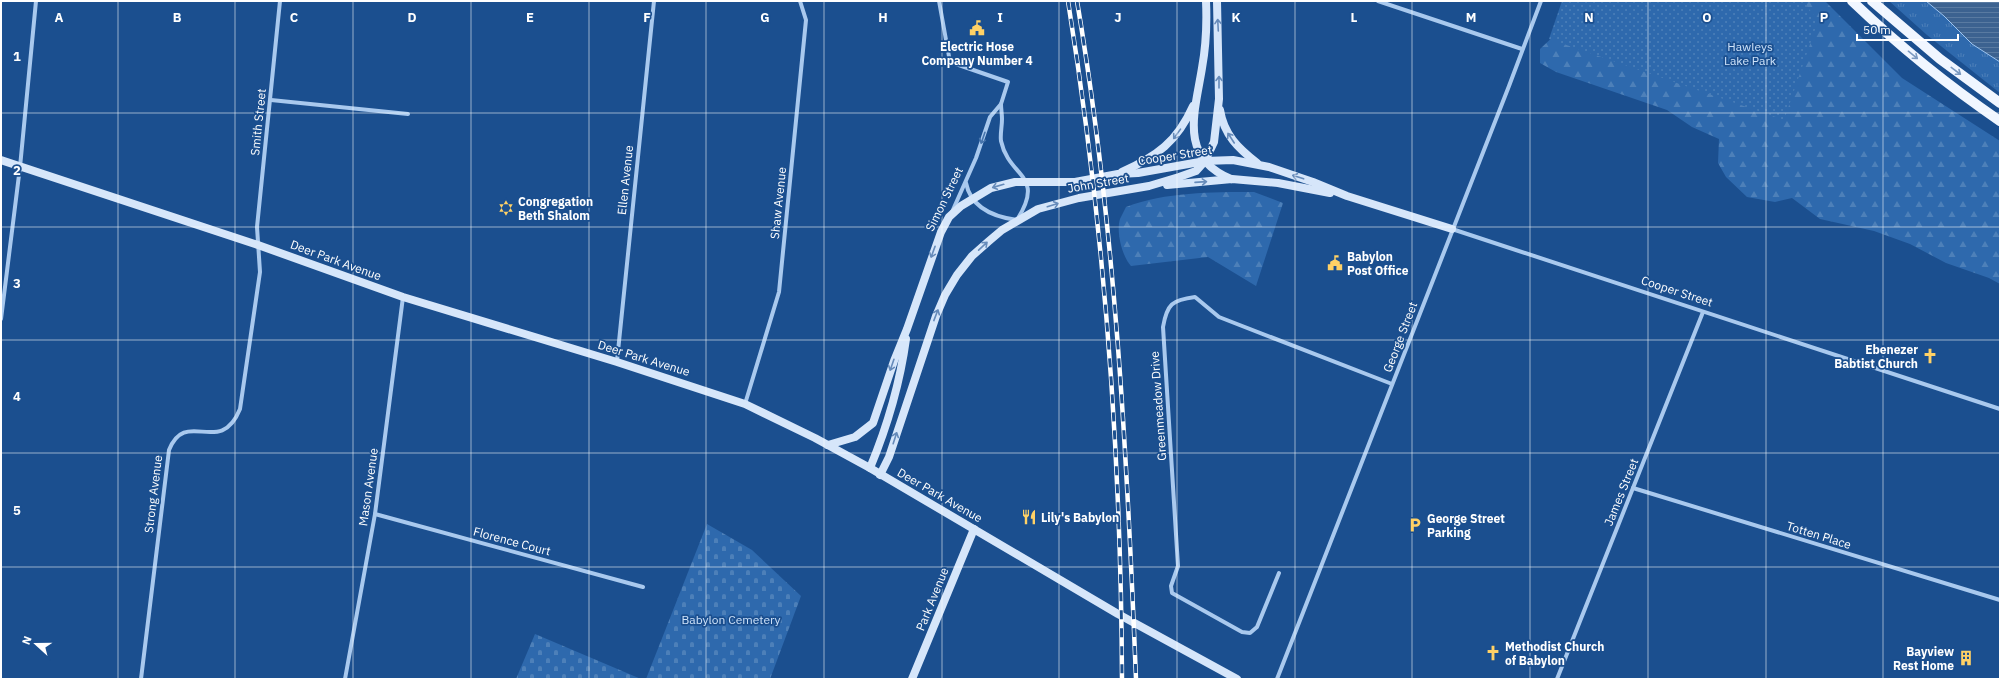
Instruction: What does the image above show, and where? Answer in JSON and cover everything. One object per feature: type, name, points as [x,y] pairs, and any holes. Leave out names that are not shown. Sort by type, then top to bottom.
[{"type":"main road","name":"John Street","points":[[1206,1],[1204,50],[1196,100],[1194,137],[1198,149],[1205,161],[1217,172],[1232,179]]},
{"type":"main road","name":"John Street","points":[[1017,220],[1051,205],[1079,198],[1148,186],[1196,171],[1205,161],[1214,142],[1219,99],[1217,1]]},
{"type":"main road","points":[[1852,1],[1901,45],[1961,93],[2000,120]]},
{"type":"main road","points":[[1872,1],[1940,59],[2000,103]]},
{"type":"main road","name":"John Street","points":[[1219,99],[1224,124],[1231,139],[1259,164]]},
{"type":"main road","name":"John Street","points":[[1118,174],[1151,158],[1167,146],[1180,130],[1196,100]]},
{"type":"main road","name":"Deer Park Avenue","points":[[1,160],[258,245],[403,297],[617,362],[746,404],[870,468],[1118,614],[1237,679]]},
{"type":"main road","name":"Cooper Street","points":[[949,217],[971,198],[991,188],[1015,182],[1075,182],[1205,161],[1226,160],[1259,164],[1313,182],[1347,196],[1452,229]]},
{"type":"main road","name":"Cooper Street","points":[[1148,186],[1232,179],[1278,183],[1347,196]]},
{"type":"main road","name":"Simon Street","points":[[828,445],[855,437],[873,423],[894,361],[907,329],[933,250],[949,217]]},
{"type":"main road","points":[[880,475],[889,457],[936,316],[945,295],[957,275],[972,256],[988,241],[1017,220]]},
{"type":"main road","name":"Simon Street","points":[[870,468],[886,425],[903,364],[907,329]]},
{"type":"main road","name":"Park Avenue","points":[[912,679],[974,529]]},
{"type":"street","points":[[1,319],[20,167],[36,1]]},
{"type":"street","name":"Smith Street","points":[[258,245],[257,227],[280,1]]},
{"type":"street","name":"Ellen Avenue","points":[[617,362],[654,1]]},
{"type":"street","name":"Shaw Avenue","points":[[746,404],[779,292],[806,20],[800,1]]},
{"type":"street","name":"Simon Street","points":[[939,1],[950,62],[1008,82],[1001,104],[990,117],[966,183],[949,217]]},
{"type":"street","points":[[1378,1],[1522,49]]},
{"type":"street","name":"George Street","points":[[1277,679],[1541,1]]},
{"type":"street","points":[[271,100],[408,114]]},
{"type":"street","points":[[966,183],[971,198],[986,211],[996,216],[1017,220],[1024,210],[1028,198],[1029,188],[1004,151],[1001,141],[1001,104]]},
{"type":"street","name":"Cooper Street","points":[[1452,229],[2000,409]]},
{"type":"street","name":"Strong Avenue","points":[[141,679],[169,450],[173,440],[182,432],[195,431],[209,433],[223,430],[235,422],[240,409],[260,272],[258,245]]},
{"type":"street","name":"Mason Avenue","points":[[346,679],[375,514],[403,297]]},
{"type":"street","name":"Greenmeadow Drive","points":[[1279,573],[1257,627],[1250,633],[1242,632],[1172,593],[1171,586],[1178,566],[1163,327],[1168,308],[1173,303],[1196,297],[1219,317],[1392,384]]},
{"type":"street","name":"James Street","points":[[1557,679],[1703,312]]},
{"type":"street","name":"Totten Place","points":[[1633,488],[2000,600]]},
{"type":"street","name":"Florence Court","points":[[375,514],[643,588]]},
{"type":"green space","name":"Hawleys Lake Park","points":[[1562,1],[1803,1],[1818,21],[1784,120],[1549,39]]},
{"type":"green space","points":[[1765,1],[1825,1],[1902,78],[2000,141],[2000,284],[1989,278],[1946,263],[1910,244],[1874,231],[1820,219],[1792,198],[1775,202],[1747,197],[1726,177],[1718,163],[1719,139],[1692,127],[1667,110],[1556,72],[1540,63],[1540,49],[1557,33]]},
{"type":"green space","points":[[1889,1],[2000,1],[2000,93],[1927,35]]},
{"type":"green space","points":[[1254,192],[1283,203],[1256,286],[1208,257],[1131,266],[1128,262],[1119,237],[1120,219],[1126,207],[1157,198],[1189,194]]},
{"type":"green space","name":"Babylon Cemetery","points":[[707,524],[752,550],[801,596],[770,679],[646,679]]},
{"type":"green space","points":[[535,634],[641,679],[516,679]]},
{"type":"shaded area","points":[[1926,1],[2000,1],[2000,62],[1972,44],[1944,16]]},
{"type":"railway","points":[[1068,1],[1081,85],[1101,254],[1108,339],[1118,509],[1122,679]]},
{"type":"railway","points":[[1077,1],[1090,85],[1110,254],[1123,424],[1136,679]]},
{"type":"place","name":"Electric Hose Company Number 4","points":[[977,28]]},
{"type":"place","name":"Congregation Beth Shalom","points":[[506,208]]},
{"type":"place","name":"Babylon Post Office","points":[[1335,263]]},
{"type":"place","name":"Ebenezer Babtist Church","points":[[1930,356]]},
{"type":"place","name":"Lily's Babylon","points":[[1029,517]]},
{"type":"place","name":"George Street Parking","points":[[1415,525]]},
{"type":"place","name":"Methodist Church of Babylon","points":[[1493,653]]},
{"type":"place","name":"Bayview Rest Home","points":[[1966,658]]}]
